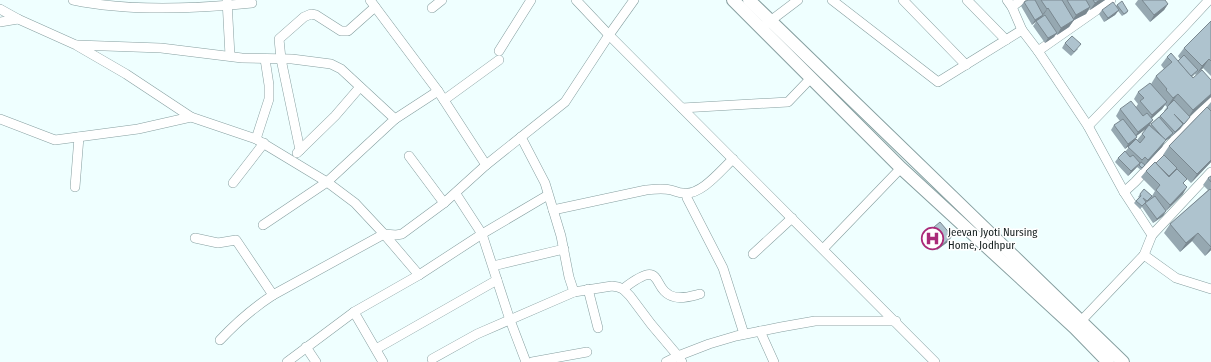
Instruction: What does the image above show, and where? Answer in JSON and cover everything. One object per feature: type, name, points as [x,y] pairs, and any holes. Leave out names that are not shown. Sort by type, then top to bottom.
[{"type":"main road","points":[[733,0],[768,23],[1081,321],[1114,360]]},
{"type":"main road","points":[[749,0],[811,78],[901,168],[1075,328],[1114,360]]},
{"type":"street","points":[[73,0],[118,6],[152,8],[227,3],[252,3]]},
{"type":"street","points":[[432,8],[442,0]]},
{"type":"street","points":[[444,100],[499,55],[531,0]]},
{"type":"street","points":[[576,0],[609,35],[936,362]]},
{"type":"street","points":[[220,340],[248,313],[273,295],[384,234],[402,234],[456,194],[486,166],[568,99],[609,35],[634,0]]},
{"type":"street","points":[[756,0],[768,23],[798,0]]},
{"type":"street","points":[[832,0],[938,82],[1022,30]]},
{"type":"street","points":[[903,0],[966,65]]},
{"type":"street","points":[[968,0],[1006,40]]},
{"type":"street","points":[[1021,0],[1009,3],[1022,30],[1038,51],[1088,126],[1124,192],[1152,235]]},
{"type":"street","points":[[1038,51],[1111,0]]},
{"type":"street","points":[[1088,126],[1209,0]]},
{"type":"street","points":[[227,3],[230,56]]},
{"type":"street","points":[[300,150],[281,59],[280,37],[308,14],[316,15],[345,32],[352,28],[372,3],[438,91],[486,166]]},
{"type":"street","points":[[0,9],[18,19],[76,45],[126,74],[191,117],[260,141],[290,159],[355,203],[420,275]]},
{"type":"street","points":[[0,22],[18,19]]},
{"type":"street","points":[[76,45],[161,48],[230,56],[265,59],[292,59],[331,64],[341,69],[395,120]]},
{"type":"street","points":[[233,182],[260,141],[270,93],[265,59]]},
{"type":"street","points":[[682,108],[788,102],[811,78]]},
{"type":"street","points":[[290,159],[335,116],[360,88]]},
{"type":"street","points":[[263,225],[326,182],[395,120],[438,91]]},
{"type":"street","points":[[1124,192],[1211,101]]},
{"type":"street","points":[[0,119],[55,140],[138,129],[191,117]]},
{"type":"street","points":[[75,187],[79,137]]},
{"type":"street","points":[[521,137],[545,183],[561,236],[569,277],[574,292]]},
{"type":"street","points":[[409,156],[444,203]]},
{"type":"street","points":[[689,196],[708,184],[733,159]]},
{"type":"street","points":[[823,249],[901,168]]},
{"type":"street","points":[[1081,321],[1144,255],[1152,235],[1211,172]]},
{"type":"street","points":[[553,210],[659,188],[683,193],[689,196],[723,268],[743,334]]},
{"type":"street","points":[[456,194],[482,234],[510,320],[526,362]]},
{"type":"street","points":[[287,362],[354,312],[420,275],[482,234],[548,195]]},
{"type":"street","points":[[753,254],[792,218]]},
{"type":"street","points":[[195,238],[218,243],[236,240],[273,295]]},
{"type":"street","points":[[493,266],[564,249]]},
{"type":"street","points":[[1144,255],[1176,278],[1211,289]]},
{"type":"street","points":[[623,289],[633,281],[648,275],[653,275],[664,290],[673,297],[684,297],[700,294]]},
{"type":"street","points":[[376,349],[497,280]]},
{"type":"street","points":[[432,358],[476,334],[574,292],[612,286],[623,289],[630,296],[680,359]]},
{"type":"street","points":[[588,289],[598,328]]},
{"type":"street","points":[[354,312],[383,362]]},
{"type":"street","points":[[666,362],[680,359],[709,344],[743,334],[815,321],[896,321]]},
{"type":"street","points":[[760,331],[774,362]]},
{"type":"street","points":[[306,347],[316,362]]},
{"type":"street","points":[[532,362],[587,352]]},
{"type":"building","points":[[1028,0],[1035,0],[1043,15],[1035,20],[1024,2]]},
{"type":"building","points":[[1041,0],[1062,0],[1074,20],[1061,28]]},
{"type":"building","points":[[1067,0],[1086,0],[1090,7],[1076,15]]},
{"type":"building","points":[[1093,0],[1100,0],[1095,3]]},
{"type":"building","points":[[1142,0],[1165,0],[1168,4],[1154,15]]},
{"type":"building","points":[[1122,1],[1128,11],[1124,14],[1117,5]]},
{"type":"building","points":[[1113,2],[1119,10],[1108,18],[1102,10]]},
{"type":"building","points":[[1045,15],[1057,33],[1048,38],[1036,21]]},
{"type":"building","points":[[1211,21],[1211,61],[1209,59],[1202,66],[1184,48]]},
{"type":"building","points":[[1072,36],[1081,44],[1074,52],[1065,43]]},
{"type":"building","points":[[1171,53],[1193,78],[1202,70],[1211,80],[1211,94],[1193,110],[1178,94],[1173,98],[1156,76],[1172,62],[1167,57]]},
{"type":"building","points":[[1184,55],[1198,70],[1191,76],[1178,61]]},
{"type":"building","points":[[1150,83],[1167,102],[1152,115],[1140,101],[1144,98],[1138,92]]},
{"type":"building","points":[[1174,100],[1190,117],[1184,124],[1174,114],[1183,124],[1175,132],[1160,116]]},
{"type":"building","points":[[1131,101],[1143,116],[1147,113],[1153,120],[1138,132],[1120,109]]},
{"type":"building","points":[[1207,107],[1211,111],[1211,160],[1197,174],[1169,146]]},
{"type":"building","points":[[1159,117],[1173,133],[1165,140],[1151,124]]},
{"type":"building","points":[[1123,119],[1137,137],[1128,144],[1114,125]]},
{"type":"building","points":[[1149,125],[1166,140],[1148,160],[1145,157],[1142,160],[1128,147],[1136,139],[1140,143],[1145,137],[1142,134]]},
{"type":"building","points":[[1125,151],[1130,157],[1133,155],[1140,163],[1131,171],[1118,158]]},
{"type":"building","points":[[1164,155],[1177,168],[1169,176],[1156,163]]},
{"type":"building","points":[[1141,162],[1145,165],[1142,168],[1139,165]]},
{"type":"building","points":[[1155,162],[1169,177],[1177,169],[1187,179],[1183,183],[1187,187],[1170,205],[1156,190],[1160,185],[1146,171]]},
{"type":"building","points":[[1144,189],[1152,196],[1147,201],[1143,198],[1146,202],[1142,206],[1136,201],[1141,196],[1140,194]]},
{"type":"building","points":[[1210,189],[1211,247],[1198,233],[1186,243],[1170,224]]},
{"type":"building","points":[[1155,196],[1166,211],[1157,219],[1145,203]]},
{"type":"building","points":[[940,222],[952,236],[941,246],[928,232]]},
{"type":"place","name":"Jeevan Jyoti Nursing Home, Jodhpur","points":[[933,238]]}]
